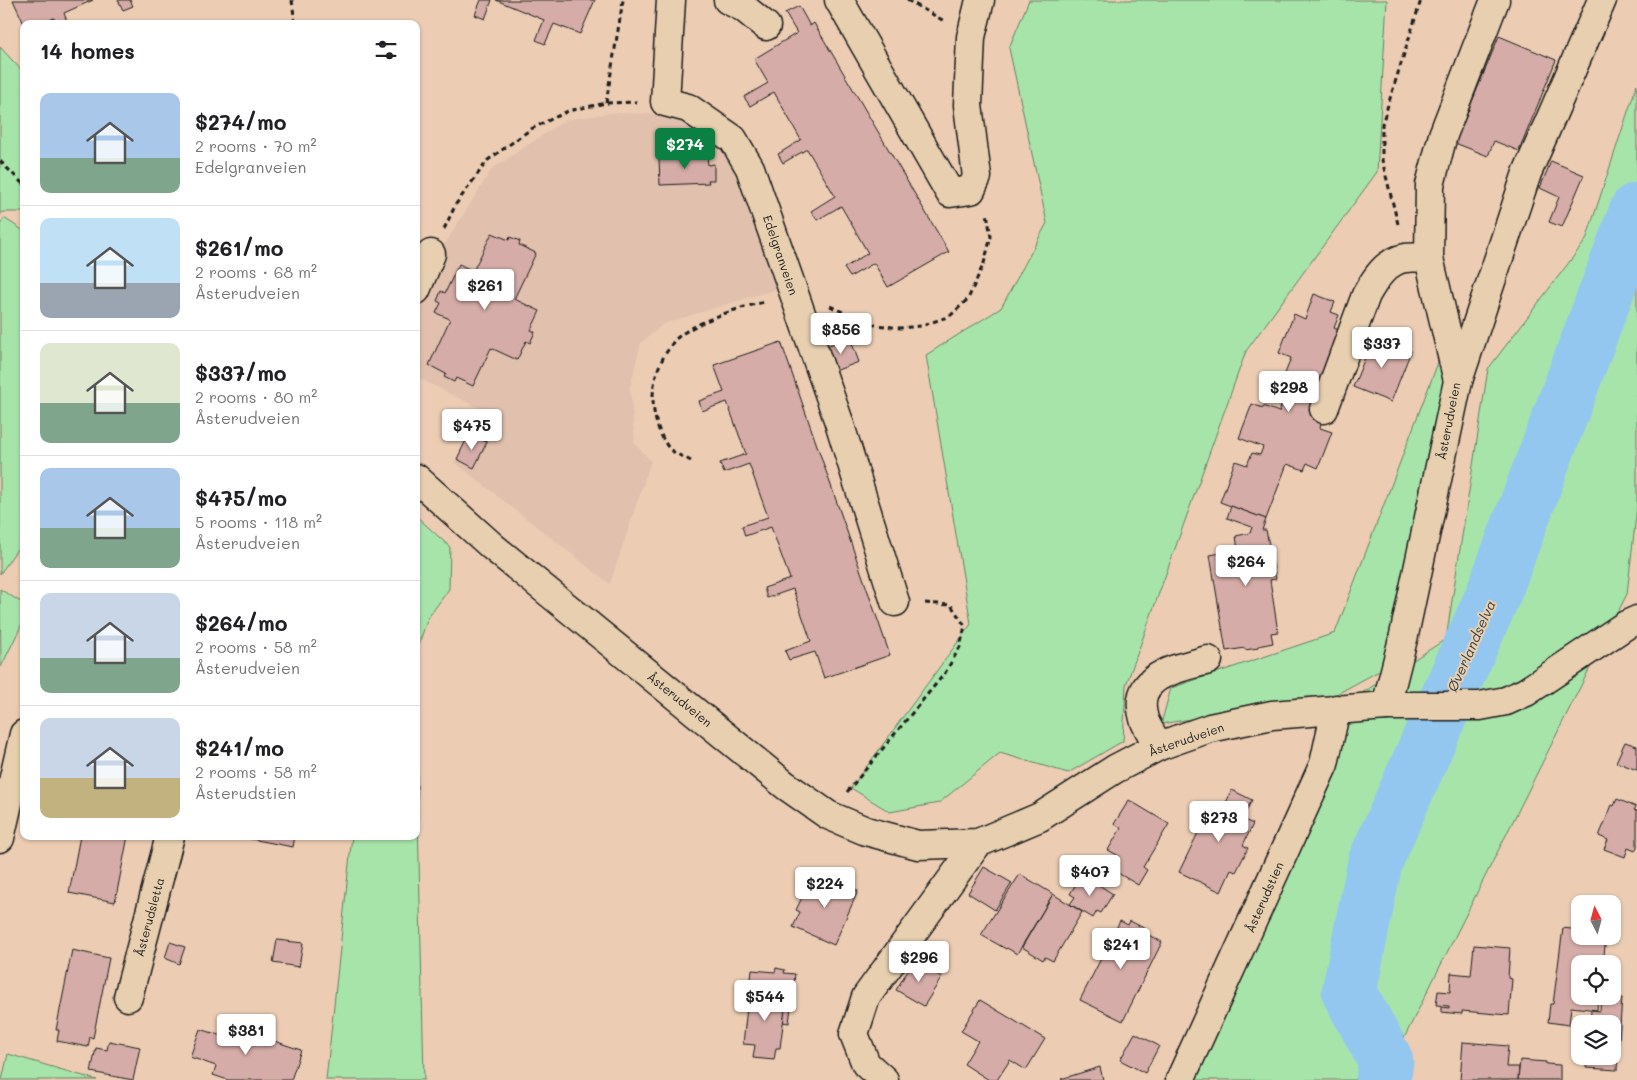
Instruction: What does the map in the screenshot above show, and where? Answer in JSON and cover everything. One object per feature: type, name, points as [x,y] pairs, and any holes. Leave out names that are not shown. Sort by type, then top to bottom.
[{"type":"street","points":[[665,102],[672,0]]},
{"type":"street","points":[[728,0],[744,8],[766,26]]},
{"type":"street","points":[[839,0],[950,193],[971,190],[977,178],[968,105],[971,37],[980,0]]},
{"type":"street","name":"Åsterudveien","points":[[1386,706],[1404,635],[1458,381],[1417,258],[1430,185],[1443,135],[1495,0]]},
{"type":"street","points":[[1458,381],[1527,173],[1602,0]]},
{"type":"street","name":"Edelgranveien","points":[[665,102],[688,108],[733,139],[750,168],[839,422],[896,602]]},
{"type":"street","points":[[420,280],[431,254]]},
{"type":"street","points":[[1324,409],[1366,295],[1376,278],[1392,263],[1417,258]]},
{"type":"street","name":"Åsterudveien","points":[[420,482],[501,553],[777,779],[828,814],[866,830],[918,845],[978,843],[1040,817],[1115,769],[1159,746],[1210,728],[1272,715],[1336,709],[1386,706],[1480,706],[1506,701],[1526,692],[1626,625],[1637,620]]},
{"type":"street","points":[[1159,746],[1144,721],[1140,702],[1145,690],[1154,678],[1208,660]]},
{"type":"street","name":"Åsterudstien","points":[[1180,1080],[1324,764],[1336,709]]},
{"type":"street","points":[[0,838],[20,751]]},
{"type":"street","name":"Åsterudsletta","points":[[128,997],[169,840]]},
{"type":"street","points":[[884,1080],[866,1064],[854,1034],[866,997],[978,843]]},
{"type":"path","points":[[292,0],[294,20]]},
{"type":"path","points":[[606,103],[623,0]]},
{"type":"path","points":[[907,0],[971,37]]},
{"type":"path","points":[[1417,258],[1392,194],[1382,160],[1382,124],[1421,0]]},
{"type":"path","points":[[431,254],[456,204],[488,160],[531,129],[568,111],[606,103],[665,102]]},
{"type":"path","points":[[0,161],[20,181]]},
{"type":"path","points":[[828,814],[945,673],[960,647],[964,626],[951,604],[896,602]]},
{"type":"shaded area","points":[[610,113],[673,114],[725,146],[747,191],[780,288],[663,324],[641,343],[630,388],[635,444],[651,461],[610,584],[454,462],[485,411],[420,379],[420,291],[437,256],[492,169],[565,120]]},
{"type":"green space","points":[[1029,0],[1387,0],[1377,172],[1246,351],[1126,685],[1123,741],[1068,773],[1000,753],[939,803],[890,812],[851,788],[971,624],[926,355],[1001,308],[1047,223],[1009,48]]},
{"type":"green space","points":[[0,47],[20,69],[20,212],[2,212],[0,216]]},
{"type":"green space","points":[[1637,84],[1637,507],[1627,594],[1383,1080],[1179,1080],[1348,702],[1446,639],[1488,369],[1586,240]]},
{"type":"green space","points":[[4,218],[20,228],[20,545],[0,574],[0,225]]},
{"type":"green space","points":[[1439,360],[1453,366],[1390,665],[1335,695],[1161,724],[1171,688],[1335,633]]},
{"type":"green space","points":[[420,520],[450,547],[449,589],[428,618],[420,641]]},
{"type":"green space","points":[[0,589],[20,602],[20,628],[1,667]]},
{"type":"green space","points":[[352,840],[419,840],[424,1080],[326,1080]]},
{"type":"green space","points":[[8,1054],[97,1080],[2,1080]]},
{"type":"building","points":[[13,0],[93,0],[64,13],[67,20],[55,20],[54,18],[49,20],[22,20]]},
{"type":"building","points":[[118,0],[130,0],[133,6],[123,10]]},
{"type":"building","points":[[481,0],[492,0],[485,19],[475,15]]},
{"type":"building","points":[[496,0],[595,0],[580,34],[554,24],[545,44],[536,40],[544,20]]},
{"type":"building","points":[[799,6],[810,26],[814,23],[949,252],[888,287],[874,263],[850,277],[844,268],[868,253],[841,206],[817,220],[811,211],[835,196],[807,149],[783,163],[778,154],[801,140],[774,92],[750,106],[744,97],[768,83],[754,59],[797,33],[785,13]]},
{"type":"building","points":[[1499,36],[1556,60],[1519,151],[1494,141],[1488,156],[1455,143]]},
{"type":"building","points":[[707,155],[708,165],[714,164],[714,180],[708,180],[709,183],[660,185],[659,157]]},
{"type":"building","points":[[1551,161],[1584,175],[1562,227],[1549,222],[1559,197],[1540,188]]},
{"type":"building","points":[[492,233],[509,240],[510,237],[520,241],[519,245],[536,253],[514,299],[540,311],[531,330],[535,332],[530,343],[526,341],[517,360],[491,348],[473,386],[456,378],[454,382],[444,377],[446,374],[429,365],[450,319],[436,313],[441,303],[437,301],[441,291],[445,293],[459,264],[473,271]]},
{"type":"building","points":[[1314,294],[1335,302],[1331,312],[1339,315],[1334,328],[1341,331],[1320,428],[1332,432],[1318,468],[1307,463],[1304,470],[1287,464],[1266,519],[1220,502],[1235,461],[1247,465],[1252,453],[1260,455],[1263,447],[1239,438],[1252,404],[1279,412],[1282,404],[1263,397],[1271,374],[1283,379],[1291,358],[1279,353],[1294,314],[1305,319]]},
{"type":"building","points":[[1374,336],[1411,351],[1391,402],[1353,387]]},
{"type":"building","points":[[850,338],[859,362],[832,372],[823,347]]},
{"type":"building","points":[[781,342],[890,655],[824,678],[815,652],[789,660],[785,651],[811,641],[793,589],[767,598],[764,588],[790,579],[771,527],[745,536],[742,526],[768,517],[749,464],[724,473],[720,463],[746,454],[727,402],[702,411],[699,401],[724,392],[714,365]]},
{"type":"building","points":[[469,434],[487,442],[474,468],[457,459]]},
{"type":"building","points":[[1231,506],[1266,519],[1262,530],[1266,530],[1276,579],[1270,580],[1278,632],[1271,633],[1273,643],[1258,646],[1258,648],[1226,651],[1210,555],[1238,550],[1236,536],[1250,533],[1252,527],[1227,518]]},
{"type":"building","points":[[1625,742],[1637,746],[1637,770],[1616,762]]},
{"type":"building","points":[[1232,790],[1252,800],[1242,819],[1253,824],[1243,845],[1248,848],[1236,872],[1231,870],[1221,892],[1179,872],[1212,804],[1223,809]]},
{"type":"building","points":[[1617,799],[1636,807],[1634,810],[1637,811],[1637,847],[1635,851],[1628,848],[1625,857],[1604,849],[1608,840],[1599,836],[1612,805],[1614,806]]},
{"type":"building","points":[[1129,800],[1169,824],[1143,867],[1147,870],[1138,885],[1111,869],[1119,856],[1108,850],[1121,828],[1114,824]]},
{"type":"building","points":[[79,840],[127,840],[115,902],[69,893]]},
{"type":"building","points":[[256,840],[294,840],[293,847]]},
{"type":"building","points":[[984,867],[1012,883],[995,910],[968,893]]},
{"type":"building","points":[[818,873],[858,891],[834,945],[793,927],[800,912],[796,910],[806,889],[810,890]]},
{"type":"building","points":[[1020,874],[1053,894],[1017,954],[981,935]]},
{"type":"building","points":[[1082,874],[1113,894],[1101,913],[1097,911],[1093,918],[1070,904],[1075,897],[1070,894]]},
{"type":"building","points":[[1053,894],[1082,912],[1053,961],[1045,957],[1043,960],[1022,947]]},
{"type":"building","points":[[1120,921],[1128,925],[1130,921],[1146,929],[1143,932],[1162,942],[1123,1021],[1080,1000]]},
{"type":"building","points":[[1563,928],[1571,929],[1571,945],[1605,945],[1604,955],[1571,955],[1571,1005],[1597,1005],[1597,1010],[1571,1007],[1569,1025],[1548,1022],[1550,1004],[1553,1004]]},
{"type":"building","points":[[277,940],[303,943],[299,967],[273,963]]},
{"type":"building","points":[[170,942],[185,947],[179,964],[165,958]]},
{"type":"building","points":[[1474,945],[1510,948],[1508,978],[1512,979],[1509,1015],[1462,1011],[1462,1014],[1441,1012],[1441,1007],[1449,1008],[1449,1006],[1436,1005],[1438,991],[1450,992],[1451,973],[1471,975]]},
{"type":"building","points":[[72,950],[109,958],[93,1038],[90,1037],[88,1047],[57,1041],[59,1030],[56,1030]]},
{"type":"building","points":[[914,960],[942,977],[924,1006],[896,990]]},
{"type":"building","points":[[776,968],[785,970],[784,973],[795,974],[789,1023],[783,1022],[787,993],[750,989],[752,970],[775,972]]},
{"type":"building","points":[[749,989],[787,993],[780,1048],[776,1048],[774,1060],[753,1058],[755,1045],[743,1044]]},
{"type":"building","points":[[1622,998],[1621,1015],[1591,1015],[1591,1010],[1600,1011],[1600,1005],[1621,1005]]},
{"type":"building","points":[[980,1000],[1045,1039],[1026,1070],[1010,1060],[997,1080],[989,1080],[964,1064],[978,1041],[961,1031]]},
{"type":"building","points":[[229,1026],[301,1050],[291,1080],[228,1080],[213,1075],[216,1066],[190,1057],[200,1029],[226,1037]]},
{"type":"building","points":[[1135,1033],[1159,1046],[1145,1073],[1120,1060]]},
{"type":"building","points":[[109,1041],[140,1047],[133,1080],[91,1072],[96,1048],[107,1050]]},
{"type":"building","points":[[1463,1042],[1508,1046],[1506,1067],[1519,1067],[1518,1080],[1460,1080]]},
{"type":"building","points":[[1520,1060],[1560,1065],[1560,1080],[1518,1080]]},
{"type":"building","points":[[1586,1065],[1617,1065],[1617,1070],[1586,1068]]},
{"type":"building","points":[[1100,1067],[1103,1080],[1061,1079]]},
{"type":"waterway","name":"Øverlandselva","points":[[1383,1080],[1386,1061],[1349,992],[1375,862],[1493,595],[1637,210]]}]
